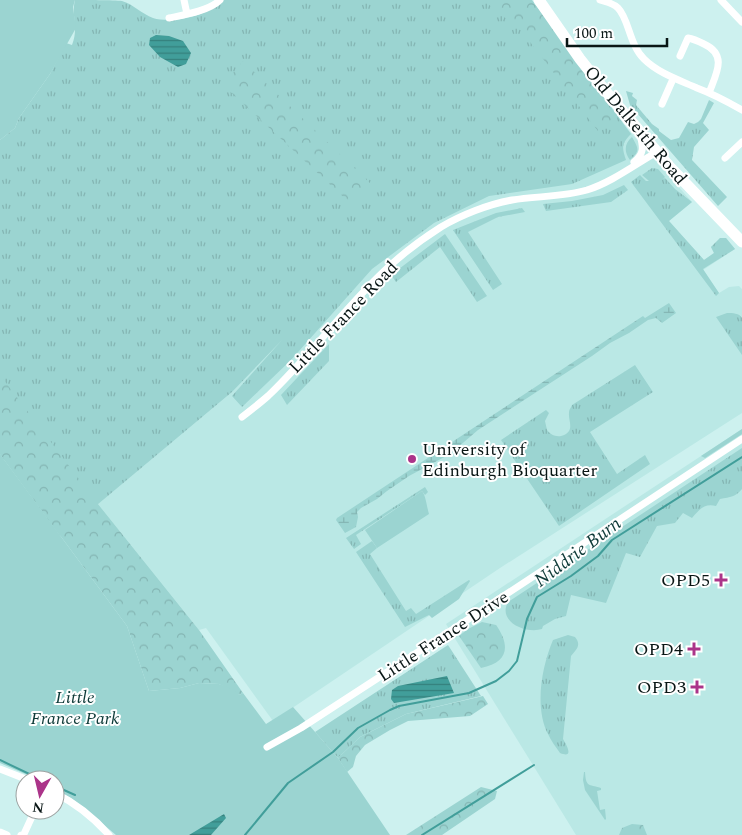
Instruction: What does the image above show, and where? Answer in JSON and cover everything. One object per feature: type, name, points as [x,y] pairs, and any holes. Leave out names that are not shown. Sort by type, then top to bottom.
[{"type":"main road","name":"Old Dalkeith Road","points":[[539,0],[580,59],[639,131],[742,242]]},
{"type":"street","points":[[184,0],[188,14]]},
{"type":"street","points":[[169,18],[211,6],[220,0]]},
{"type":"street","points":[[600,0],[610,2],[618,8],[632,42],[645,60],[673,78],[729,102],[742,110]]},
{"type":"street","points":[[721,0],[742,22]]},
{"type":"street","points":[[680,56],[687,35],[713,49],[719,59],[709,93]]},
{"type":"street","points":[[662,104],[673,78]]},
{"type":"street","name":"Little France Road","points":[[620,174],[638,159],[642,152],[639,131]]},
{"type":"street","points":[[725,158],[742,142]]},
{"type":"street","name":"Little France Road","points":[[242,417],[268,397],[380,274],[409,250],[442,227],[458,218],[487,207],[511,201],[587,190],[620,174],[657,152]]},
{"type":"street","name":"Little France Drive","points":[[267,747],[310,723],[742,439]]},
{"type":"street","points":[[0,769],[15,775]]},
{"type":"street","points":[[65,798],[109,835]]},
{"type":"street","points":[[22,835],[30,820]]},
{"type":"street","points":[[0,832],[7,835]]},
{"type":"shaded area","points":[[156,35],[169,36],[183,41],[191,53],[186,64],[178,67],[160,57],[149,45],[150,38]]},
{"type":"shaded area","name":"University of Edinburgh Bioquarter","points":[[624,125],[692,202],[669,221],[704,260],[714,253],[711,247],[720,238],[726,238],[735,249],[703,270],[719,293],[729,287],[739,286],[742,289],[742,413],[500,568],[273,721],[206,628],[199,630],[98,504],[232,392],[349,258]]},
{"type":"shaded area","points":[[742,429],[742,835],[576,835],[446,624]]},
{"type":"shaded area","points":[[447,676],[454,693],[394,703],[391,699],[392,690],[398,686]]},
{"type":"shaded area","points":[[224,814],[226,818],[211,835],[189,835]]},
{"type":"green space","points":[[0,0],[75,0],[73,7],[76,28],[50,74],[19,118],[15,128],[0,140]]},
{"type":"green space","points":[[75,0],[122,1],[153,18],[170,20],[199,14],[216,6],[222,0],[532,0],[631,134],[623,146],[626,160],[572,184],[489,196],[434,223],[372,269],[291,360],[242,407],[232,396],[282,340],[232,392],[60,536],[0,454],[0,140],[15,128],[19,118],[50,74],[66,43],[72,45],[75,33]]},
{"type":"green space","points":[[483,0],[531,0],[616,116],[598,131],[521,30]]},
{"type":"green space","points":[[243,61],[374,187],[353,206],[223,85]]},
{"type":"green space","points":[[626,91],[633,93],[632,96],[637,100],[636,105],[659,131],[671,140],[679,138],[688,122],[694,124],[701,119],[709,100],[714,103],[703,123],[709,130],[694,147],[692,160],[727,197],[718,206],[630,105]]},
{"type":"green space","points":[[632,137],[636,144],[637,152],[630,160],[626,148],[627,142]]},
{"type":"green space","points":[[652,168],[658,169],[665,177],[663,179],[665,178],[675,189],[692,202],[669,221],[704,260],[714,253],[711,247],[720,238],[726,238],[735,249],[703,269],[719,293],[716,296],[631,182],[640,175],[646,181],[649,181],[642,175]]},
{"type":"green space","points":[[624,185],[628,190],[611,202],[546,211],[543,204],[603,195]]},
{"type":"green space","points":[[522,208],[525,212],[498,217],[468,232],[502,284],[493,290],[453,230],[496,213]]},
{"type":"green space","points":[[445,234],[487,296],[477,302],[440,247],[396,282],[391,275]]},
{"type":"green space","points":[[669,303],[676,313],[662,323],[656,318],[648,320],[610,343],[478,430],[450,454],[409,476],[361,508],[357,512],[356,527],[345,533],[336,520],[643,316],[645,318]]},
{"type":"green space","points":[[727,313],[738,314],[742,318],[742,355],[716,317]]},
{"type":"green space","points":[[329,344],[329,361],[287,405],[281,395]]},
{"type":"green space","points":[[635,365],[653,392],[590,432],[617,474],[645,455],[650,464],[559,526],[501,440],[546,410],[549,413],[545,421],[547,430],[557,436],[566,434],[570,429],[569,412],[572,405]]},
{"type":"green space","points":[[0,375],[98,504],[199,630],[243,693],[239,695],[219,684],[199,683],[180,688],[149,691],[127,626],[0,454]]},
{"type":"green space","points":[[742,429],[742,434],[705,458],[701,456]]},
{"type":"green space","points":[[742,448],[742,489],[737,494],[720,499],[716,506],[708,505],[702,508],[692,518],[683,513],[675,523],[657,526],[640,557],[626,553],[606,603],[571,595],[566,616],[555,619],[543,626],[542,629],[528,630],[510,621],[506,615],[508,602]]},
{"type":"green space","name":"Little France Park","points":[[0,454],[127,626],[149,691],[180,688],[199,683],[219,684],[235,690],[239,695],[243,693],[266,724],[293,707],[338,758],[390,835],[116,835],[79,804],[65,795],[65,770],[16,770],[0,763]]},
{"type":"green space","points":[[425,487],[428,492],[425,495],[422,491],[356,535],[361,544],[354,549],[346,538]]},
{"type":"green space","points":[[422,491],[429,514],[377,548],[365,530]]},
{"type":"green space","points":[[372,541],[377,548],[370,554],[406,611],[411,608],[416,614],[470,581],[459,599],[432,618],[429,615],[405,627],[356,552]]},
{"type":"green space","points":[[482,622],[496,625],[504,640],[505,647],[502,658],[490,666],[481,668],[459,636]]},
{"type":"green space","points":[[568,635],[575,637],[578,645],[571,656],[563,739],[568,753],[565,754],[560,753],[552,742],[544,723],[541,712],[541,687],[553,640]]},
{"type":"green space","points":[[448,645],[481,696],[406,714],[360,737],[338,758],[315,732]]},
{"type":"green space","points":[[483,696],[488,704],[470,716],[408,721],[390,730],[365,745],[356,756],[353,767],[347,772],[338,758],[360,737],[406,714]]},
{"type":"green space","points":[[584,772],[588,784],[601,788],[601,790],[597,791],[600,810],[605,809],[605,820],[585,790]]},
{"type":"green space","points":[[481,787],[497,791],[495,799],[442,835],[406,835]]},
{"type":"green space","points":[[632,824],[643,825],[647,835],[619,835],[622,828]]},
{"type":"waterway","name":"Niddrie Burn","points":[[245,835],[288,783],[333,752],[358,728],[399,706],[469,693],[496,681],[509,671],[517,661],[527,619],[537,597],[571,576],[598,556],[612,540],[742,457]]},
{"type":"waterway","points":[[0,760],[21,770]]},
{"type":"waterway","points":[[422,835],[534,765]]},
{"type":"waterway","points":[[65,790],[75,795]]},
{"type":"place","name":"University of Edinburgh Bioquarter","points":[[412,459]]},
{"type":"place","name":"OPD5","points":[[721,580]]},
{"type":"place","name":"OPD4","points":[[694,649]]},
{"type":"place","name":"OPD3","points":[[697,687]]}]
